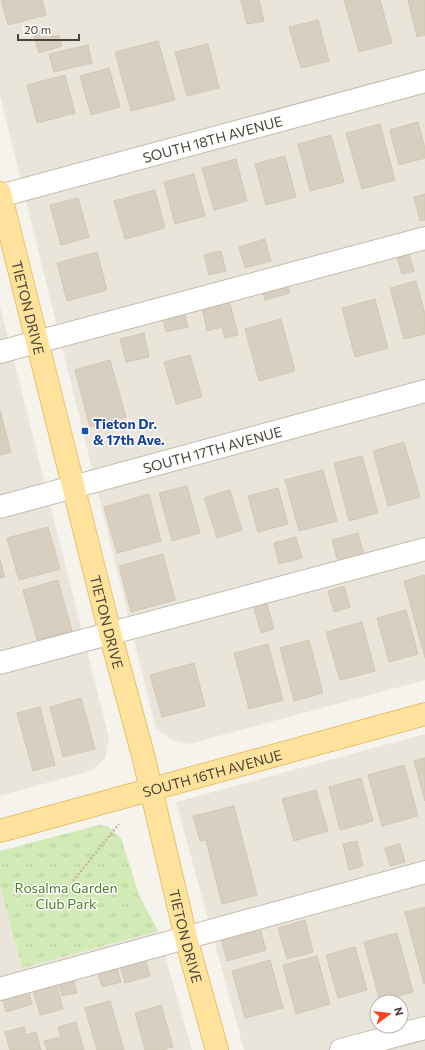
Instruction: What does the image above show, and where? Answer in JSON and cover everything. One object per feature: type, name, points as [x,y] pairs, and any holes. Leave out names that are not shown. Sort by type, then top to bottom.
[{"type":"main road","name":"TIETON DRIVE","points":[[0,195],[150,788],[186,938],[217,1050]]},
{"type":"main road","name":"SOUTH 16TH AVENUE","points":[[0,830],[115,800],[150,788],[425,714]]},
{"type":"street","name":"SOUTH 18TH AVENUE","points":[[0,195],[425,81]]},
{"type":"street","points":[[0,352],[425,238]]},
{"type":"street","name":"SOUTH 17TH AVENUE","points":[[0,507],[425,391]]},
{"type":"street","points":[[0,662],[425,549]]},
{"type":"street","points":[[0,989],[425,872]]},
{"type":"street","points":[[341,1050],[425,1028]]},
{"type":"path","points":[[73,881],[118,824]]},
{"type":"shaded area","points":[[0,0],[425,0],[425,680],[189,744],[172,740],[156,729],[0,95]]},
{"type":"shaded area","points":[[0,306],[109,738],[105,759],[90,771],[0,796]]},
{"type":"shaded area","points":[[425,734],[425,1050],[244,1050],[176,802]]},
{"type":"shaded area","points":[[0,887],[22,968],[158,931],[192,1050],[0,1050]]},
{"type":"green space","name":"Rosalma Garden Club Park","points":[[99,825],[107,826],[121,838],[139,895],[158,931],[22,968],[0,887],[0,851]]},
{"type":"building","points":[[1,0],[42,0],[46,15],[8,25]]},
{"type":"building","points":[[241,0],[259,0],[264,21],[247,24]]},
{"type":"building","points":[[344,0],[380,0],[392,43],[359,52]]},
{"type":"building","points":[[408,0],[425,0],[425,35],[417,37]]},
{"type":"building","points":[[318,20],[329,61],[301,68],[289,27]]},
{"type":"building","points":[[50,28],[53,37],[59,35],[62,46],[39,53],[33,33]]},
{"type":"building","points":[[158,41],[175,100],[131,111],[115,52]]},
{"type":"building","points":[[208,44],[219,88],[187,96],[175,52]]},
{"type":"building","points":[[88,45],[92,63],[54,72],[49,54]]},
{"type":"building","points":[[109,68],[120,107],[91,115],[80,76]]},
{"type":"building","points":[[65,75],[75,113],[37,123],[27,85]]},
{"type":"building","points":[[418,122],[425,148],[425,158],[399,165],[390,130]]},
{"type":"building","points":[[380,124],[395,180],[362,189],[346,133]]},
{"type":"building","points":[[331,135],[344,182],[310,191],[298,144]]},
{"type":"building","points":[[285,156],[296,197],[266,205],[255,164]]},
{"type":"building","points":[[236,159],[247,201],[214,210],[202,168]]},
{"type":"building","points":[[194,174],[205,216],[175,224],[164,182]]},
{"type":"building","points":[[155,190],[165,228],[125,239],[114,201]]},
{"type":"building","points":[[425,194],[425,220],[420,221],[414,197]]},
{"type":"building","points":[[78,198],[89,237],[61,245],[50,205]]},
{"type":"building","points":[[265,239],[271,261],[245,268],[239,247]]},
{"type":"building","points":[[221,251],[226,271],[209,275],[204,255]]},
{"type":"building","points":[[97,252],[107,290],[67,301],[57,263]]},
{"type":"building","points":[[409,254],[414,271],[402,274],[397,258]]},
{"type":"building","points":[[285,277],[290,293],[265,300],[260,284]]},
{"type":"building","points":[[416,281],[425,314],[425,334],[404,339],[390,288]]},
{"type":"building","points":[[375,299],[388,348],[355,357],[342,308]]},
{"type":"building","points":[[229,300],[238,335],[225,338],[222,327],[207,331],[202,307]]},
{"type":"building","points":[[183,305],[188,327],[166,332],[161,311]]},
{"type":"building","points":[[281,319],[295,371],[259,381],[245,329]]},
{"type":"building","points":[[144,333],[149,357],[126,362],[120,339]]},
{"type":"building","points":[[190,355],[202,397],[176,404],[164,362]]},
{"type":"building","points":[[110,360],[126,417],[90,427],[75,370]]},
{"type":"building","points":[[0,410],[11,452],[0,455]]},
{"type":"building","points":[[404,442],[420,497],[388,506],[373,451]]},
{"type":"building","points":[[362,456],[378,513],[349,521],[334,463]]},
{"type":"building","points":[[323,470],[337,521],[299,531],[285,480]]},
{"type":"building","points":[[187,486],[200,533],[172,541],[159,493]]},
{"type":"building","points":[[278,488],[288,524],[258,532],[248,496]]},
{"type":"building","points":[[230,490],[242,530],[217,538],[204,498]]},
{"type":"building","points":[[149,494],[161,541],[117,553],[104,507]]},
{"type":"building","points":[[48,527],[60,569],[19,580],[7,538]]},
{"type":"building","points":[[358,533],[364,555],[338,562],[332,540]]},
{"type":"building","points":[[296,537],[302,558],[279,564],[274,543]]},
{"type":"building","points":[[163,554],[175,600],[131,612],[119,566]]},
{"type":"building","points":[[0,559],[5,577],[0,578]]},
{"type":"building","points":[[425,575],[425,658],[404,581]]},
{"type":"building","points":[[58,580],[72,631],[37,640],[23,590]]},
{"type":"building","points":[[344,586],[350,607],[334,612],[328,591]]},
{"type":"building","points":[[266,601],[274,629],[261,633],[253,605]]},
{"type":"building","points":[[406,610],[418,654],[389,662],[377,618]]},
{"type":"building","points":[[362,622],[375,671],[340,680],[326,632]]},
{"type":"building","points":[[309,640],[323,693],[294,701],[280,648]]},
{"type":"building","points":[[268,644],[283,700],[249,709],[234,653]]},
{"type":"building","points":[[194,663],[205,706],[162,717],[150,675]]},
{"type":"building","points":[[81,698],[95,749],[63,757],[50,707]]},
{"type":"building","points":[[40,707],[55,765],[33,771],[17,713]]},
{"type":"building","points":[[425,758],[425,801],[414,761]]},
{"type":"building","points":[[404,765],[418,816],[382,826],[368,775]]},
{"type":"building","points":[[361,778],[373,821],[340,830],[329,787]]},
{"type":"building","points":[[316,790],[328,831],[294,841],[282,799]]},
{"type":"building","points":[[234,806],[257,895],[222,904],[206,840],[200,841],[193,816]]},
{"type":"building","points":[[357,841],[363,866],[349,870],[343,844]]},
{"type":"building","points":[[400,844],[405,862],[390,866],[385,848]]},
{"type":"building","points":[[425,907],[425,983],[424,984],[405,912]]},
{"type":"building","points":[[305,920],[313,952],[287,959],[278,928]]},
{"type":"building","points":[[259,925],[266,950],[227,961],[220,935]]},
{"type":"building","points":[[397,933],[413,992],[406,994],[378,994],[364,942]]},
{"type":"building","points":[[355,947],[367,990],[338,998],[326,955]]},
{"type":"building","points":[[144,954],[150,976],[125,983],[119,961]]},
{"type":"building","points":[[317,956],[330,1004],[296,1014],[283,965]]},
{"type":"building","points":[[270,960],[283,1008],[245,1018],[232,971]]},
{"type":"building","points":[[115,962],[121,982],[102,987],[96,967]]},
{"type":"building","points":[[72,973],[77,993],[62,996],[57,977]]},
{"type":"building","points":[[55,980],[63,1009],[40,1015],[32,986]]},
{"type":"building","points":[[27,986],[32,1004],[6,1012],[1,993]]},
{"type":"building","points":[[110,1001],[124,1050],[97,1050],[85,1008]]},
{"type":"building","points":[[161,1005],[173,1047],[161,1050],[145,1050],[135,1013]]},
{"type":"building","points":[[76,1022],[84,1050],[47,1050],[44,1041],[61,1037],[58,1027]]},
{"type":"building","points":[[24,1027],[26,1035],[36,1032],[41,1050],[10,1050],[5,1032]]},
{"type":"place","name":"Tieton Dr. & 17th Ave.","points":[[85,431]]}]
